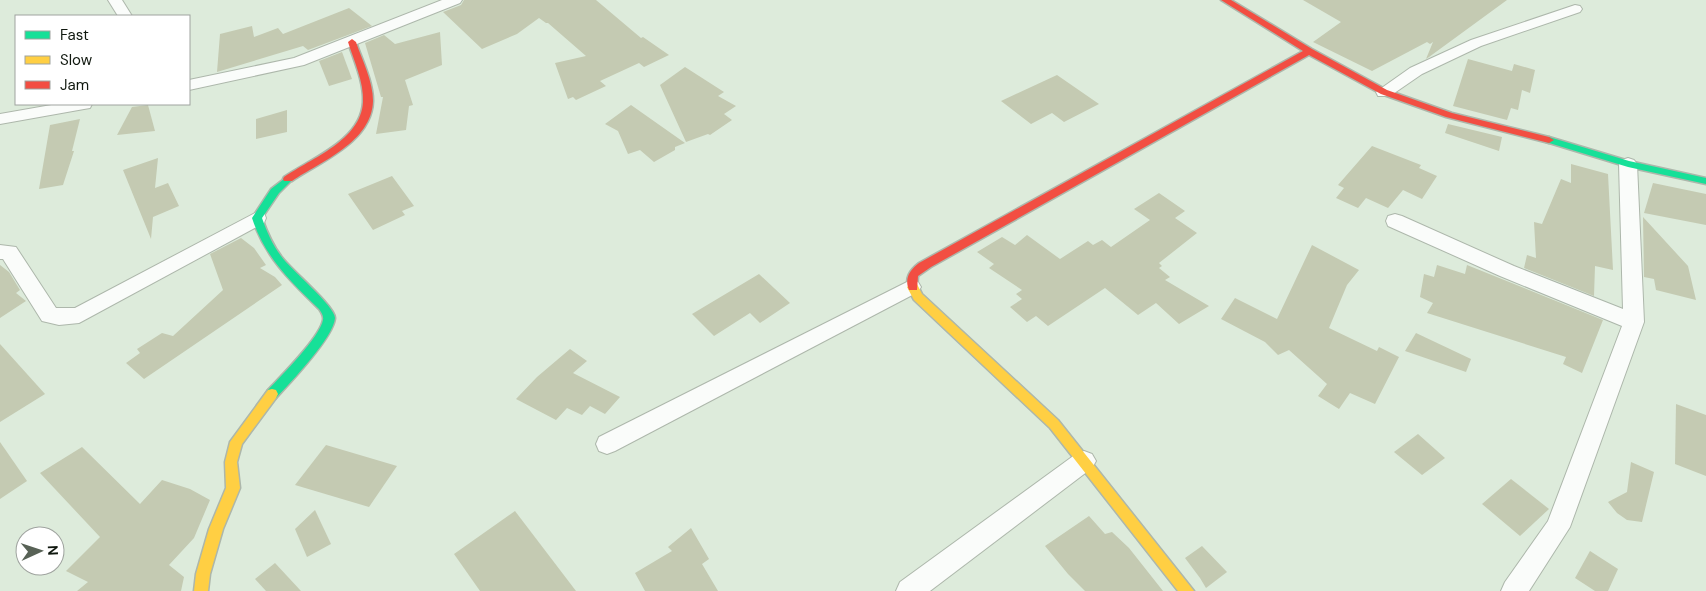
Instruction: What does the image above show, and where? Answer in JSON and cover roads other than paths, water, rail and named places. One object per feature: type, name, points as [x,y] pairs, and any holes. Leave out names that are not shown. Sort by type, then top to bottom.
[{"type":"street","points":[[115,0],[124,15]]},
{"type":"street","points":[[190,85],[298,62],[454,0]]},
{"type":"street","points":[[1225,0],[1309,51],[1384,92],[1449,115],[1543,138],[1628,164],[1706,181]]},
{"type":"street","points":[[1384,92],[1416,71],[1476,43],[1575,9]]},
{"type":"street","points":[[0,252],[9,252],[49,315],[68,317],[79,315],[257,218],[267,202],[283,184],[333,150],[352,134],[361,120],[368,104],[352,42]]},
{"type":"street","points":[[1187,591],[1054,424],[918,297],[911,288],[911,279],[915,271],[927,264],[1309,51]]},
{"type":"street","points":[[0,118],[78,105]]},
{"type":"street","points":[[1514,591],[1558,527],[1634,322],[1628,164]]},
{"type":"street","points":[[201,591],[203,574],[216,529],[233,488],[231,462],[236,442],[283,381],[314,347],[329,320],[328,313],[323,306],[275,260],[259,229],[257,218]]},
{"type":"street","points":[[1395,221],[1507,271],[1634,322]]},
{"type":"street","points":[[607,444],[911,288]]},
{"type":"street","points":[[909,591],[1084,461]]}]
